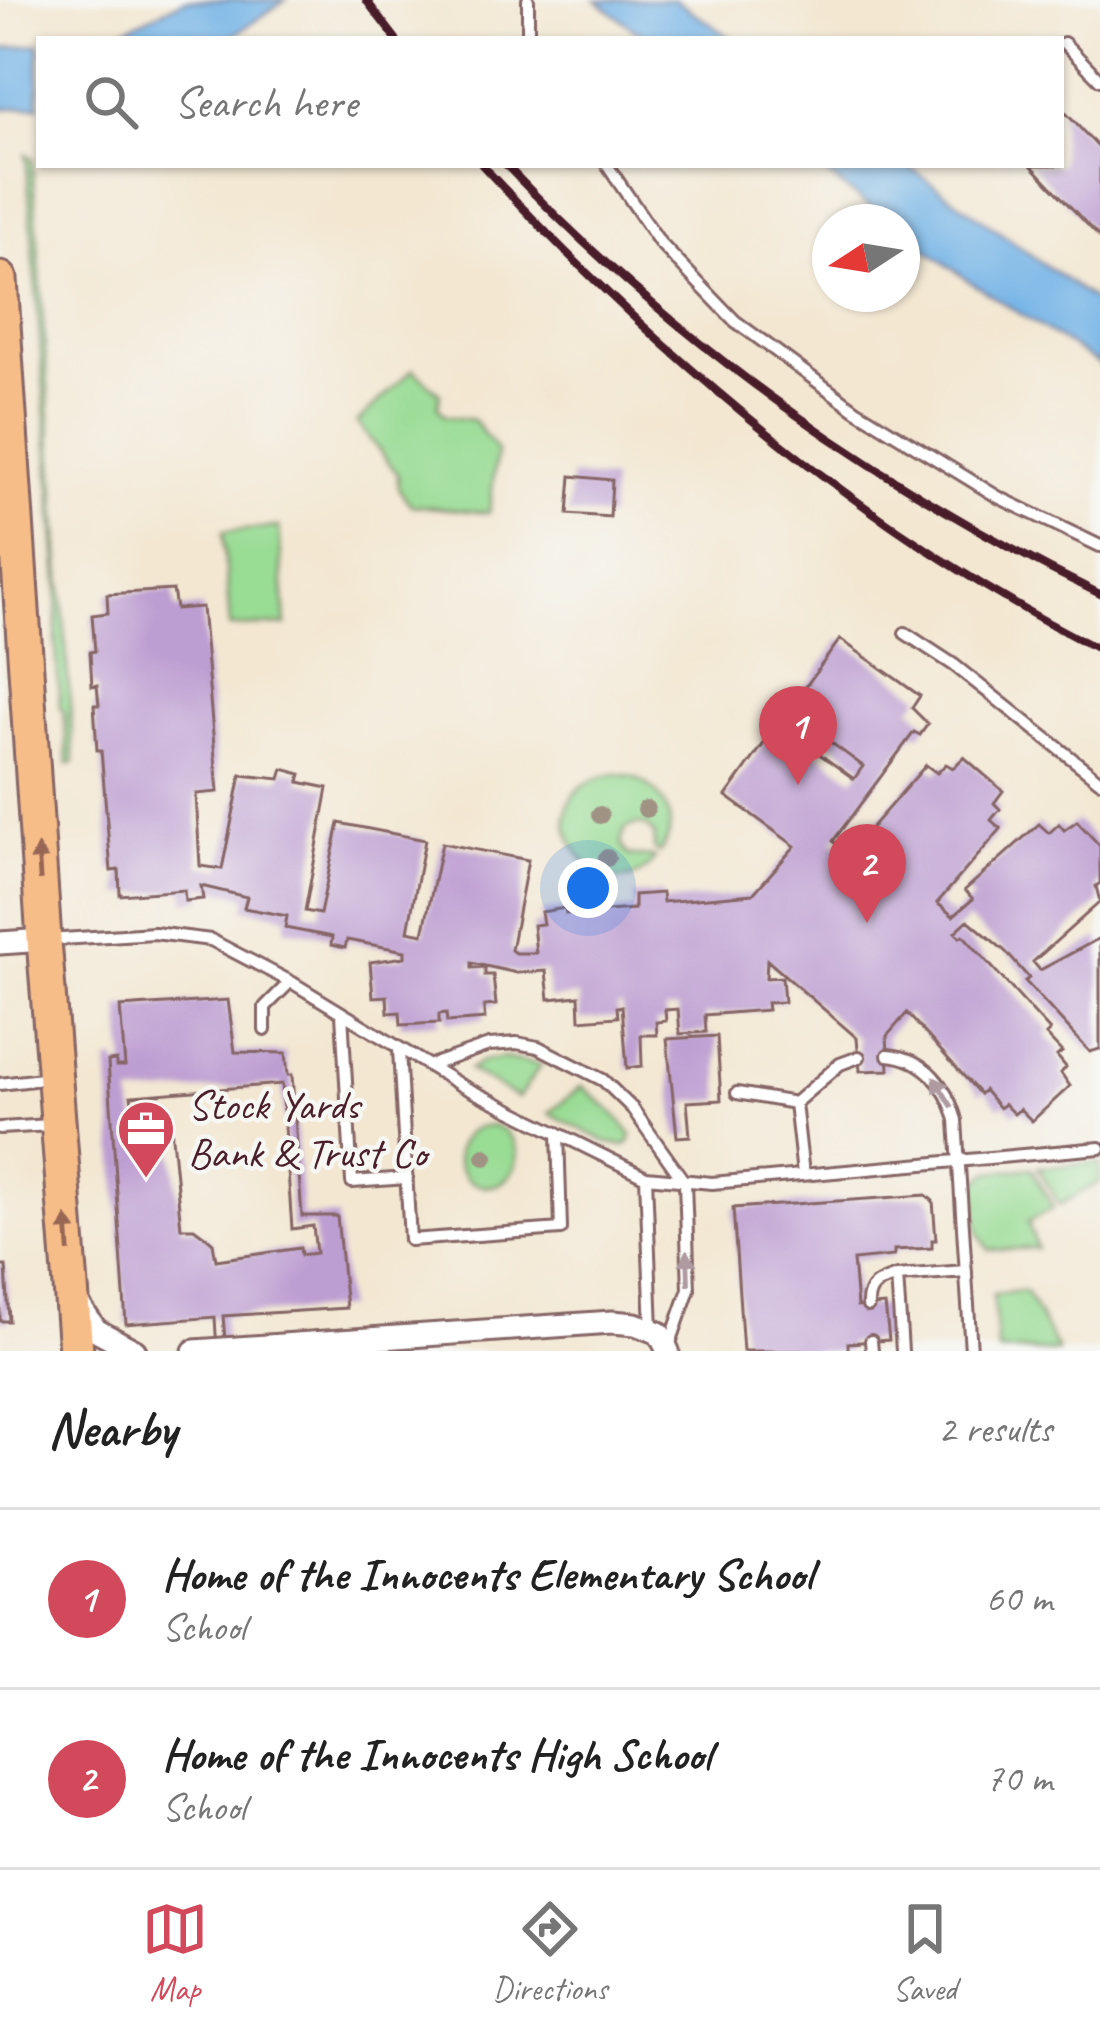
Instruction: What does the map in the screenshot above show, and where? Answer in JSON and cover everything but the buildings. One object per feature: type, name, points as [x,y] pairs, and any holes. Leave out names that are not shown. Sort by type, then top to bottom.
[{"type":"main road","points":[[0,279],[21,691],[61,1125],[76,1351]]},
{"type":"street","points":[[0,944],[44,940]]},
{"type":"street","points":[[73,1296],[96,1330],[135,1351]]},
{"type":"street","points":[[194,1351],[612,1322],[652,1330],[668,1350]]},
{"type":"lane","points":[[528,0],[528,36]]},
{"type":"lane","points":[[1064,43],[1100,80]]},
{"type":"lane","points":[[610,168],[660,243],[735,321],[856,410],[916,447],[998,497],[1100,546]]},
{"type":"lane","points":[[905,633],[954,665],[1100,781]]},
{"type":"lane","points":[[44,940],[154,933],[211,940],[428,1066],[646,1177],[685,1183],[1100,1148]]},
{"type":"lane","points":[[265,1030],[265,1006],[290,982]]},
{"type":"lane","points":[[342,1014],[352,1182],[407,1178]]},
{"type":"lane","points":[[428,1066],[488,1045],[538,1047],[603,1080],[644,1122],[685,1183],[688,1288],[668,1350]]},
{"type":"lane","points":[[399,1050],[410,1240],[562,1229],[558,1133]]},
{"type":"lane","points":[[889,1055],[905,1057],[938,1080],[951,1099],[971,1351]]},
{"type":"lane","points":[[795,1103],[840,1064],[859,1057]]},
{"type":"lane","points":[[0,1084],[56,1078]]},
{"type":"lane","points":[[736,1093],[795,1103]]},
{"type":"lane","points":[[795,1103],[803,1174]]},
{"type":"lane","points":[[0,1128],[61,1125]]},
{"type":"lane","points":[[646,1177],[652,1330]]},
{"type":"lane","points":[[868,1306],[867,1294],[875,1283],[896,1276],[966,1270]]},
{"type":"lane","points":[[896,1276],[902,1351]]},
{"type":"green space","points":[[26,154],[32,158],[74,763],[68,764],[60,708],[58,584]]},
{"type":"green space","points":[[413,369],[440,394],[438,407],[445,416],[473,420],[497,451],[489,513],[411,505],[398,488],[398,474],[357,423]]},
{"type":"green space","points":[[279,527],[286,625],[230,627],[223,532]]},
{"type":"green space","points":[[616,774],[630,776],[654,791],[663,802],[670,827],[659,853],[649,828],[638,824],[625,829],[621,842],[627,853],[655,858],[634,876],[612,878],[592,868],[576,849],[567,827],[569,804],[584,785]]},
{"type":"green space","points":[[504,1058],[541,1065],[518,1098],[469,1070],[482,1061]]},
{"type":"green space","points":[[582,1086],[614,1113],[632,1135],[630,1142],[624,1146],[609,1143],[549,1113]]},
{"type":"green space","points":[[487,1126],[509,1134],[517,1156],[509,1178],[487,1186],[465,1178],[457,1156],[465,1134]]},
{"type":"green space","points":[[1100,1163],[1100,1182],[1059,1205],[1038,1167]]},
{"type":"green space","points":[[1032,1168],[1053,1208],[1028,1222],[1037,1248],[989,1250],[978,1232],[976,1183],[989,1172]]},
{"type":"green space","points":[[1026,1292],[1058,1351],[998,1351],[993,1295]]},
{"type":"water","points":[[184,0],[286,0],[232,36],[111,36]]},
{"type":"water","points":[[596,0],[675,0],[729,36],[643,36]]},
{"type":"water","points":[[36,44],[36,106],[0,109],[0,49]]},
{"type":"water","points":[[818,168],[911,168],[1100,305],[1100,365],[920,244],[920,204],[866,204]]},
{"type":"railway","points":[[366,0],[394,36]]},
{"type":"railway","points":[[485,168],[620,304],[770,435],[930,552],[1100,650]]},
{"type":"railway","points":[[509,168],[639,292],[784,406],[938,507],[1100,594]]},
{"type":"place","name":"Home of the Innocents Elementary School","points":[[798,785]]},
{"type":"place","name":"Home of the Innocents High School","points":[[867,923]]},
{"type":"place","name":"Stock Yards Bank & Trust Co","points":[[146,1180]]}]
